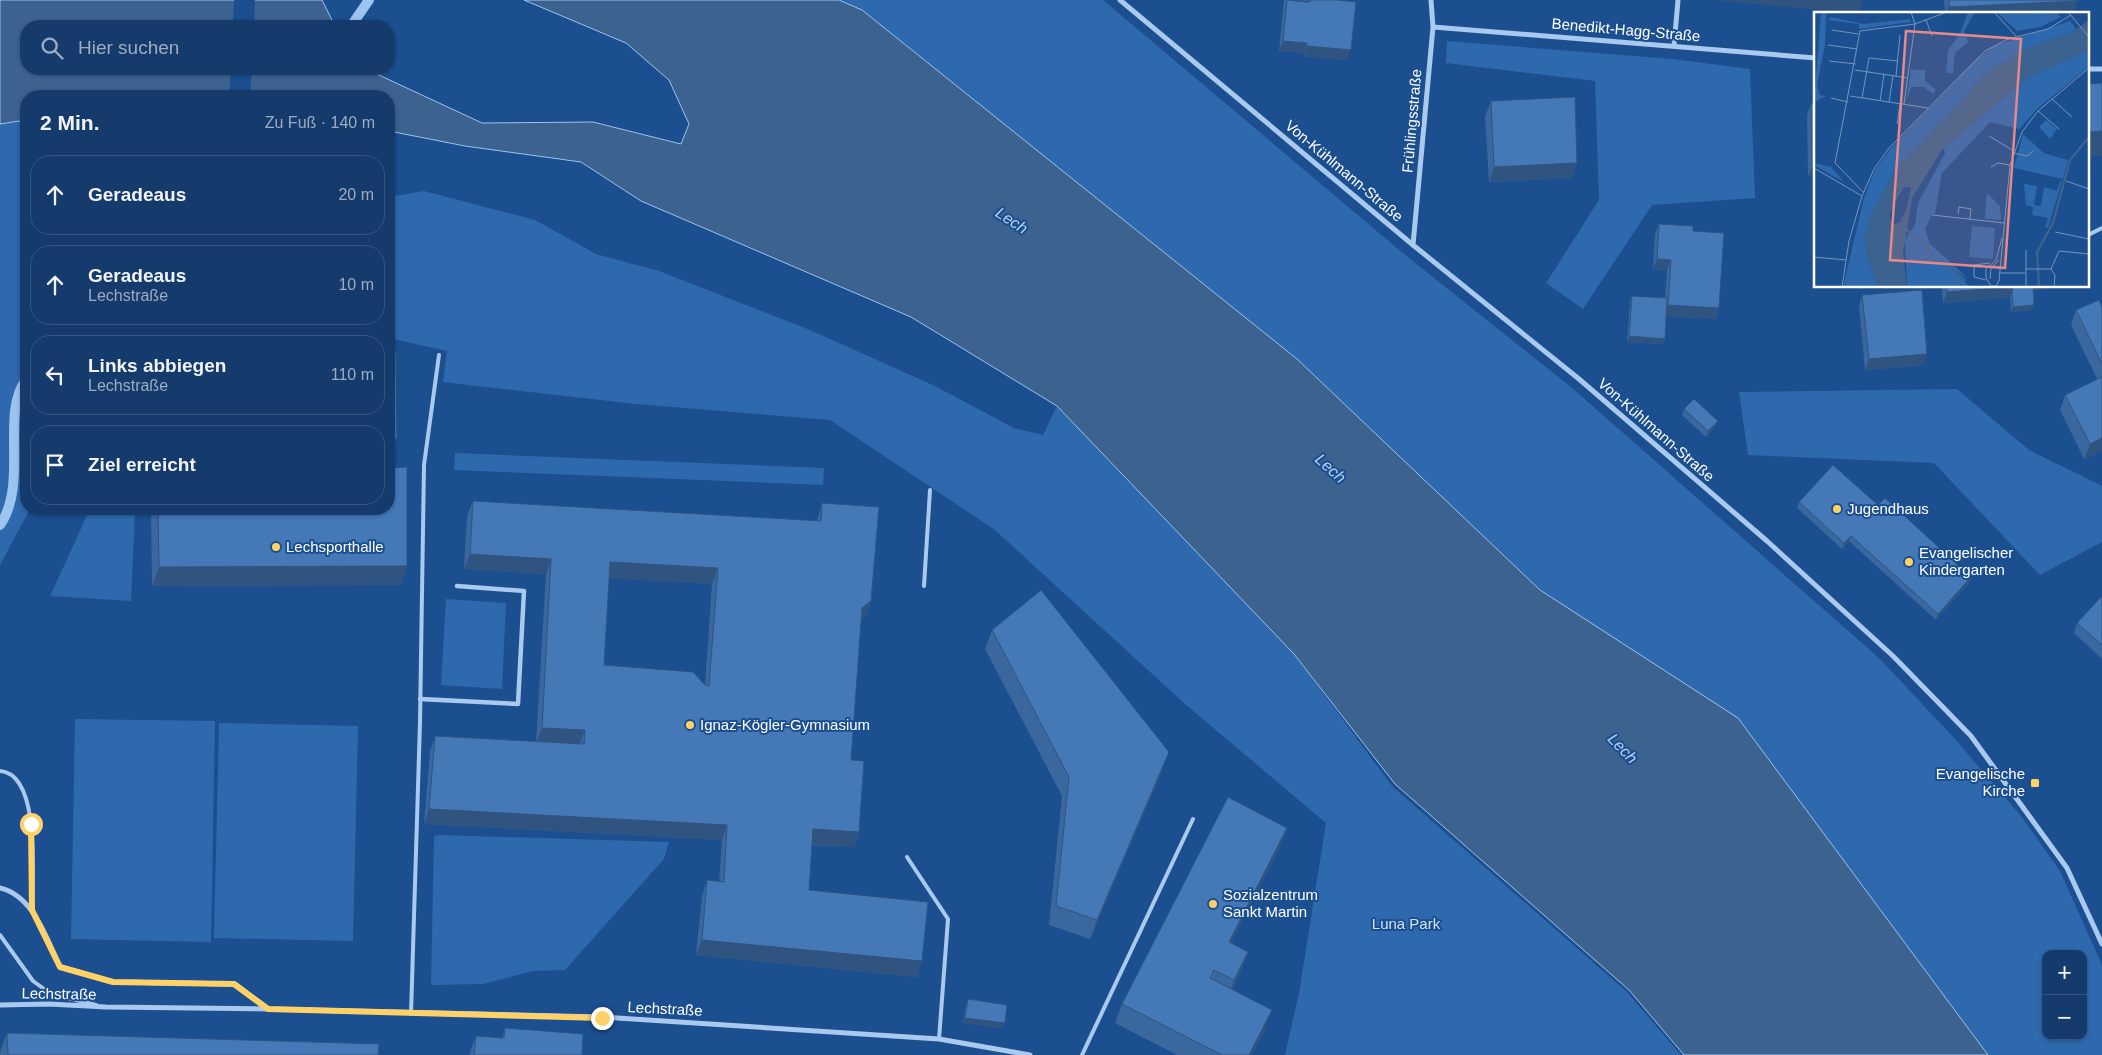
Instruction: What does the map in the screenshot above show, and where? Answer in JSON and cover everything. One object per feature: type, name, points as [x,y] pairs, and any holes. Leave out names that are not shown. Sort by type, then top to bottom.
[{"type":"street","name":"Von-Kühlmann-Straße","points":[[1120,0],[1413,245],[1579,379],[1767,542],[1893,656],[1971,736],[2067,868],[2102,944]]},
{"type":"street","name":"Frühlingsstraße","points":[[1413,245],[1433,27],[1431,0]]},
{"type":"street","points":[[1674,46],[1678,0]]},
{"type":"street","name":"Benedikt-Hagg-Straße","points":[[1433,27],[1814,58]]},
{"type":"street","points":[[420,699],[518,704],[524,591],[457,586]]},
{"type":"street","name":"Lechstraße","points":[[0,888],[8,890],[32,910],[60,967],[113,982],[234,984],[268,1009]]},
{"type":"street","name":"Lechstraße","points":[[0,1005],[49,1004],[106,1007],[268,1009],[602,1018],[939,1039],[1030,1055]]},
{"type":"lane","points":[[2090,233],[2102,228]]},
{"type":"lane","points":[[411,1014],[420,699],[424,465],[439,355]]},
{"type":"lane","points":[[924,586],[930,490]]},
{"type":"lane","points":[[0,771],[5,771],[20,781],[27,798],[31,824],[32,910]]},
{"type":"lane","points":[[1082,1055],[1193,819]]},
{"type":"lane","points":[[907,857],[948,919],[939,1039]]},
{"type":"lane","points":[[0,935],[33,981],[51,994],[106,1007]]},
{"type":"green space","points":[[839,0],[1103,0],[1404,254],[1571,387],[1879,658],[1956,740],[2021,816],[2060,871],[2102,965],[2102,1055],[1988,1055],[1738,718],[1540,590],[1297,359],[862,11]]},
{"type":"green space","points":[[1447,41],[1673,59],[1750,69],[1755,198],[1652,205],[1583,309],[1546,283],[1599,200],[1595,81],[1446,63]]},
{"type":"green space","points":[[20,121],[20,515],[27,515],[0,565],[0,124]]},
{"type":"green space","name":"Luna Park","points":[[424,191],[535,220],[596,254],[659,271],[810,330],[935,386],[1014,428],[1043,435],[1057,406],[1294,654],[1392,786],[1627,992],[1681,1055],[1285,1055],[1299,993],[1326,823],[1185,704],[995,530],[830,420],[636,404],[443,382],[447,351],[395,339],[395,196]]},
{"type":"green space","points":[[1957,389],[2029,450],[2102,486],[2102,542],[2040,575],[1934,463],[1748,455],[1739,392]]},
{"type":"green space","points":[[455,453],[824,468],[823,485],[454,470]]},
{"type":"green space","points":[[87,515],[135,515],[131,601],[50,596]]},
{"type":"green space","points":[[446,599],[506,603],[502,689],[441,685]]},
{"type":"green space","points":[[75,719],[215,721],[211,942],[71,939]]},
{"type":"green space","points":[[219,723],[358,726],[353,941],[214,938]]},
{"type":"green space","points":[[434,836],[669,842],[664,859],[565,970],[533,971],[483,984],[431,985]]},
{"type":"water","name":"Lech","points":[[0,0],[322,0],[332,20],[20,20],[20,75],[379,75],[482,123],[593,122],[681,144],[689,124],[669,80],[626,43],[524,0],[839,0],[862,10],[1297,359],[1540,590],[1738,718],[1988,1055],[1684,1055],[1629,990],[1395,784],[1294,654],[1057,406],[911,317],[641,201],[581,162],[465,146],[395,132],[395,90],[20,90],[20,121],[0,124]]},
{"type":"pier","points":[[234,0],[255,0],[254,20],[233,20]]},
{"type":"pier","points":[[231,75],[252,75],[250,90],[229,90]]},
{"type":"building","points":[[1287,0],[1356,2],[1351,50],[1307,46],[1307,43],[1283,41]]},
{"type":"building","points":[[1291,0],[1309,0],[1308,2]]},
{"type":"building","points":[[1949,0],[2077,0],[2077,1],[1949,7]]},
{"type":"building","points":[[2102,83],[2102,131],[2090,132],[2090,84]]},
{"type":"building","points":[[1575,97],[1577,163],[1494,167],[1491,101]]},
{"type":"building","points":[[1811,104],[1814,104],[1814,167],[1812,167]]},
{"type":"building","points":[[1659,224],[1693,226],[1693,231],[1724,233],[1719,308],[1668,305],[1671,260],[1657,259]]},
{"type":"building","points":[[1947,288],[2001,288],[1947,292]]},
{"type":"building","points":[[2013,288],[2033,288],[2034,305],[2013,307]]},
{"type":"building","points":[[1922,290],[1927,354],[1869,359],[1862,295]]},
{"type":"building","points":[[1632,296],[1667,298],[1665,339],[1629,336]]},
{"type":"building","points":[[2099,300],[2102,307],[2102,364],[2076,310]]},
{"type":"building","points":[[395,351],[396,351],[397,439],[395,439]]},
{"type":"building","points":[[2102,377],[2102,438],[2090,444],[2065,395]]},
{"type":"building","points":[[1694,399],[1718,421],[1708,431],[1684,409]]},
{"type":"building","points":[[1833,465],[1878,505],[1885,498],[1971,577],[1938,614],[1851,536],[1844,543],[1799,502]]},
{"type":"building","name":"Lechsporthalle","points":[[407,467],[407,566],[159,567],[158,515],[395,515],[395,468]]},
{"type":"building","points":[[473,501],[821,521],[822,503],[879,507],[871,601],[862,608],[851,760],[864,761],[859,832],[813,829],[809,890],[928,902],[922,961],[702,940],[707,880],[724,882],[727,825],[429,809],[435,736],[584,744],[585,730],[542,728],[551,559],[470,554]],"holes":[[[610,562],[718,568],[709,686],[705,685],[693,672],[604,665]]]},
{"type":"building","points":[[1041,590],[1169,752],[1097,920],[1056,906],[1069,777],[992,630]]},
{"type":"building","points":[[2102,596],[2102,645],[2077,623]]},
{"type":"building","name":"Sozialzentrum Sankt Martin","points":[[1228,797],[1287,828],[1229,942],[1248,952],[1234,980],[1214,970],[1210,978],[1272,1010],[1249,1055],[1222,1055],[1122,1004]]},
{"type":"building","points":[[968,999],[1007,1005],[1005,1023],[965,1018]]},
{"type":"building","points":[[505,1028],[583,1034],[582,1055],[474,1055],[476,1036],[504,1038]]},
{"type":"building","points":[[7,1033],[379,1044],[378,1055],[8,1055]]},
{"type":"waterway","points":[[355,20],[369,0]]},
{"type":"waterway","points":[[0,525],[8,508],[13,489],[15,411],[20,392]]},
{"type":"place","name":"Jugendhaus","points":[[1837,509]]},
{"type":"place","name":"Lechsporthalle","points":[[276,547]]},
{"type":"place","name":"Evangelischer Kindergarten","points":[[1909,562]]},
{"type":"place","name":"Ignaz-Kögler-Gymnasium","points":[[690,725]]},
{"type":"place","name":"Evangelische Kirche","points":[[2035,783]]},
{"type":"place","name":"Sozialzentrum Sankt Martin","points":[[1213,904]]},
{"type":"route","points":[[31,824],[32,910],[60,967],[113,982],[234,984],[268,1009],[602,1018]]}]
